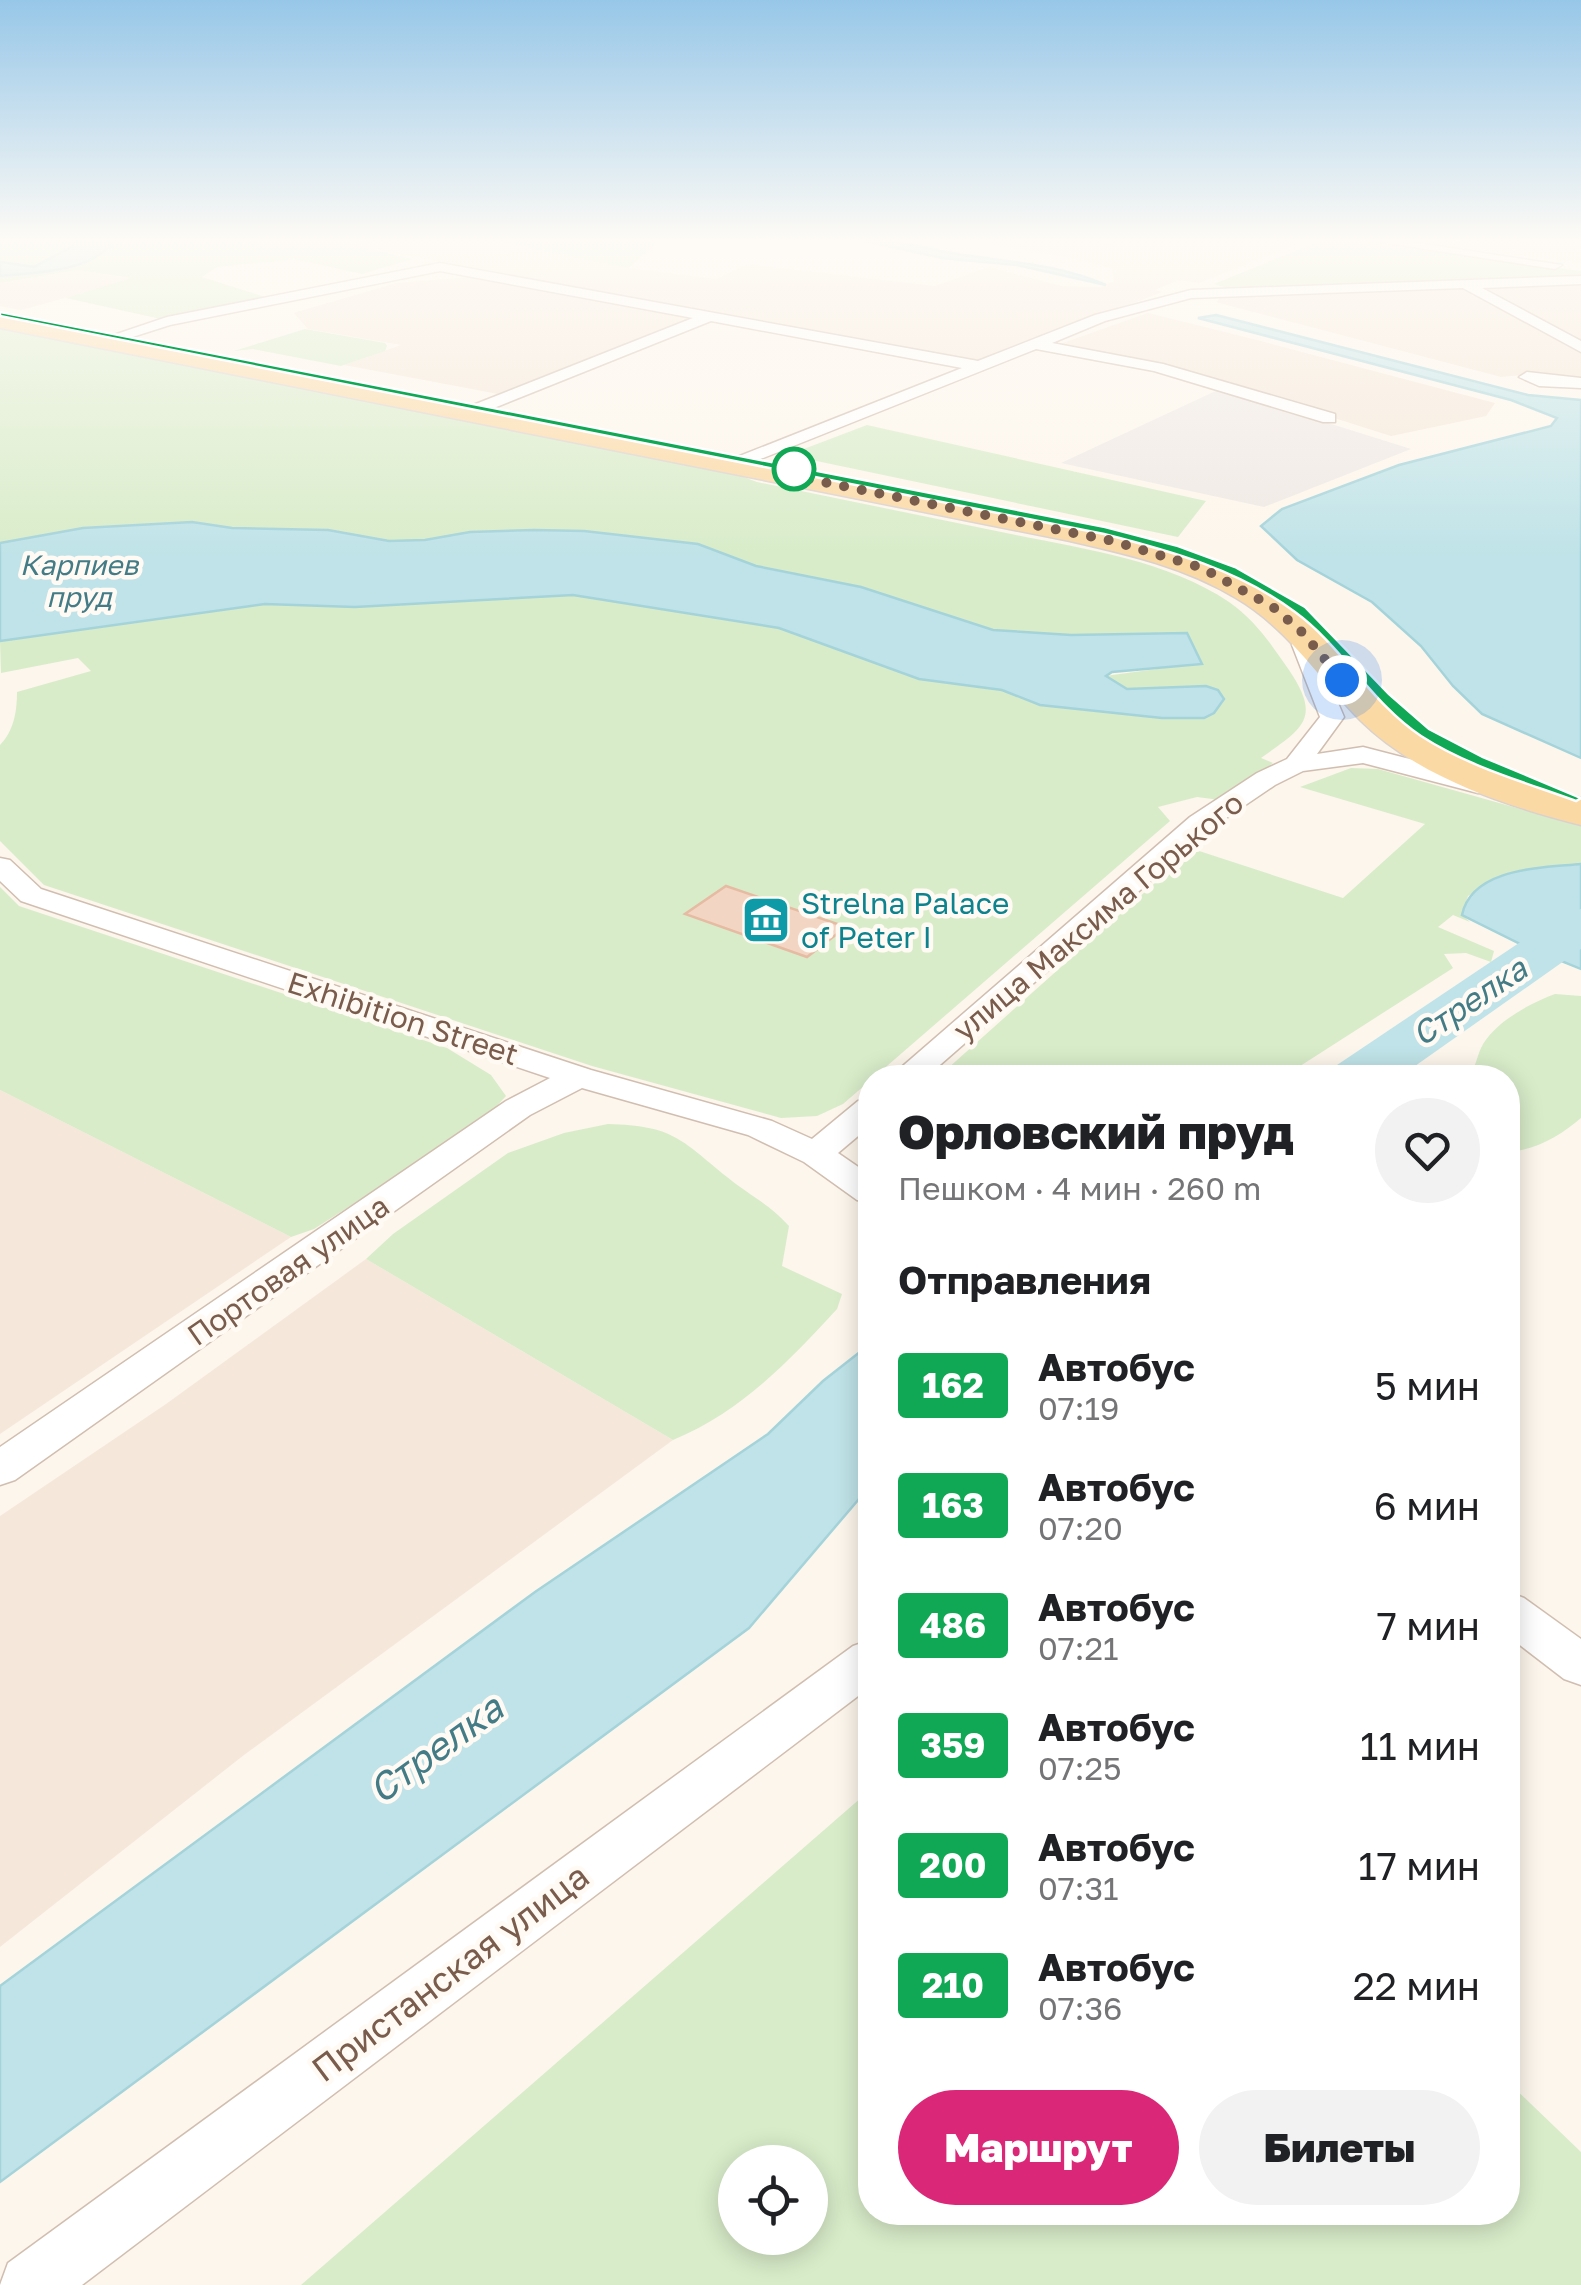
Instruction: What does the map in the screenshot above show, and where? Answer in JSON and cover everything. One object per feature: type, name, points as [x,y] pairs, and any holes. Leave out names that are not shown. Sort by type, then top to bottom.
[{"type":"main road","points":[[139,345],[1105,531],[1174,548],[1231,570],[1301,610],[1384,697],[1424,732],[1478,760],[1581,798]]},
{"type":"main road","points":[[739,462],[1172,557],[1255,594],[1303,633],[1368,708],[1404,737],[1465,769],[1581,812]]},
{"type":"street","points":[[475,410],[638,345]]},
{"type":"street","points":[[867,345],[978,366]]},
{"type":"street","points":[[739,462],[1032,345]]},
{"type":"street","points":[[1037,345],[1157,367],[1329,418]]},
{"type":"street","points":[[1526,376],[1539,381],[1581,382]]},
{"type":"street","points":[[1297,764],[1302,752],[1332,718],[1324,690],[1302,654],[1303,633]]},
{"type":"street","points":[[1297,764],[1364,755],[1537,798]]},
{"type":"street","name":"улица Максима Горького","points":[[920,1065],[1200,824],[1266,779],[1297,764]]},
{"type":"street","name":"Exhibition Street","points":[[0,866],[31,895],[579,1077],[760,1128],[816,1154],[858,1184]]},
{"type":"street","name":"Портовая улица","points":[[0,1469],[518,1108],[579,1077]]},
{"type":"street","points":[[816,1154],[858,1118]]},
{"type":"street","points":[[1520,1620],[1581,1665]]},
{"type":"street","name":"Пристанская улица","points":[[30,2285],[858,1669]]},
{"type":"shaded area","points":[[401,345],[625,345],[498,394],[344,365]]},
{"type":"shaded area","points":[[889,345],[1027,345],[983,362]]},
{"type":"shaded area","points":[[1057,345],[1275,345],[1495,403],[1486,416],[1391,436],[1256,393]]},
{"type":"shaded area","points":[[1378,345],[1581,345],[1581,380],[1534,374],[1501,377]]},
{"type":"shaded area","points":[[1220,389],[1411,449],[1264,507],[1061,463]]},
{"type":"shaded area","points":[[0,1090],[291,1237],[0,1434]]},
{"type":"shaded area","points":[[366,1259],[673,1440],[244,1755],[0,1947],[0,1516],[166,1404]]},
{"type":"green space","points":[[0,345],[94,345],[728,471],[757,482],[1152,566],[1205,588],[1229,602],[1255,625],[1299,687],[1306,711],[1297,730],[1261,758],[1273,763],[1220,800],[1197,797],[1158,807],[1170,821],[888,1065],[858,1065],[858,1091],[843,1104],[817,1116],[781,1118],[592,1066],[44,885],[0,841],[0,745],[14,720],[17,692],[91,671],[78,658],[1,673],[0,641],[265,604],[355,607],[573,595],[779,628],[919,679],[1002,690],[1040,705],[1162,718],[1141,690],[1127,689],[1105,676],[1201,663],[1187,633],[1071,635],[993,630],[861,587],[756,566],[698,544],[584,531],[470,532],[389,541],[306,529],[232,528],[192,522],[83,528],[0,543]]},
{"type":"green space","points":[[255,345],[387,346],[385,351],[341,366],[253,349],[234,351]]},
{"type":"green space","points":[[867,425],[1206,501],[1178,537],[788,455]]},
{"type":"green space","points":[[1351,768],[1378,769],[1581,826],[1581,864],[1509,877],[1468,896],[1462,915],[1470,922],[1453,915],[1438,927],[1494,951],[1491,962],[1466,953],[1444,954],[1453,968],[1302,1065],[952,1065],[1193,849],[1343,898],[1425,824],[1300,787]]},
{"type":"green space","points":[[0,887],[19,906],[447,1048],[491,1075],[506,1096],[482,1122],[314,1229],[291,1237],[0,1090]]},
{"type":"green space","points":[[1555,994],[1581,996],[1581,1118],[1547,1141],[1520,1150],[1520,1065],[1475,1065],[1494,1030],[1524,1008]]},
{"type":"green space","points":[[608,1124],[662,1131],[685,1144],[789,1226],[782,1266],[842,1294],[837,1309],[762,1384],[698,1429],[673,1440],[366,1259],[393,1234],[508,1153],[564,1133]]},
{"type":"green space","points":[[858,1800],[858,2225],[1520,2225],[1520,2094],[1581,2152],[1581,2285],[301,2285]]},
{"type":"water","points":[[1300,345],[1332,345],[1528,395],[1581,400],[1581,758],[1482,714],[1421,646],[1372,602],[1297,560],[1261,526],[1282,509],[1399,465],[1551,426],[1557,418],[1511,400]]},
{"type":"water","name":"Карпиев пруд","points":[[192,522],[232,528],[328,530],[389,541],[534,530],[584,531],[698,544],[756,566],[861,587],[993,630],[1071,635],[1187,633],[1202,664],[1112,672],[1106,676],[1127,689],[1206,686],[1218,690],[1224,699],[1214,713],[1204,718],[1162,718],[1040,705],[1002,690],[919,679],[779,628],[573,595],[355,607],[265,604],[0,641],[0,543],[83,528]]},
{"type":"water","points":[[1581,864],[1581,969],[1554,958],[1543,966],[1516,955],[1526,947],[1462,915],[1468,899],[1494,879],[1529,869]]},
{"type":"water","points":[[1509,958],[1534,969],[1402,1065],[1347,1065]]},
{"type":"water","points":[[858,1353],[858,1500],[749,1628],[0,2182],[0,1986],[535,1592],[768,1434]]},
{"type":"building","name":"Strelna Palace of Peter I","points":[[726,886],[846,927],[807,957],[685,914]]},
{"type":"waterway","name":"Стрелка","points":[[1377,1065],[1581,925]]},
{"type":"bus line","name":"162","points":[[152,345],[1105,531],[1174,548],[1258,583],[1301,610],[1401,714],[1424,732],[1515,776],[1581,798]]},
{"type":"place","name":"Strelna Palace of Peter I","points":[[766,920]]},
{"type":"route","points":[[794,469],[808,479],[1113,541],[1202,568],[1273,607],[1303,633],[1342,680]]}]
